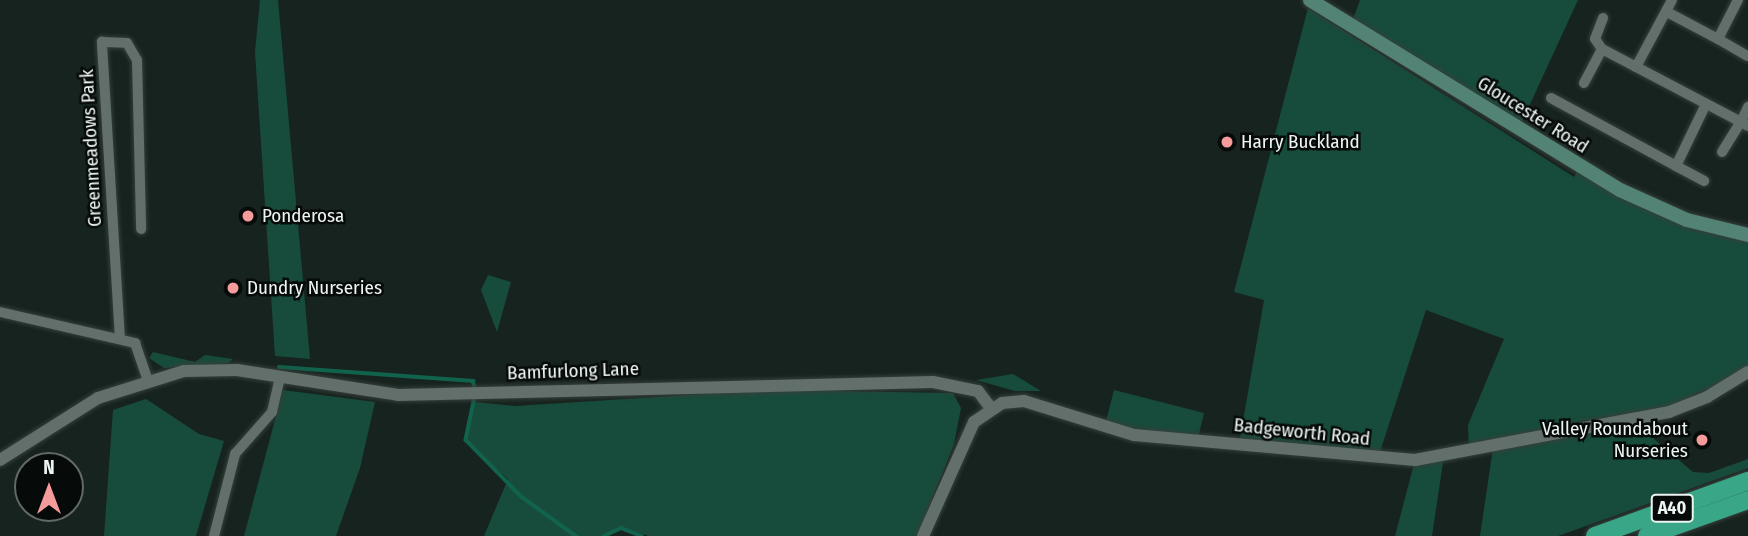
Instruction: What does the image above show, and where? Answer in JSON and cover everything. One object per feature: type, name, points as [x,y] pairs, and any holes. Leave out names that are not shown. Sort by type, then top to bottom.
[{"type":"highway","name":"A40","points":[[1595,536],[1748,481]]},
{"type":"highway","name":"A40","points":[[1647,536],[1748,500]]},
{"type":"main road","name":"Gloucester Road","points":[[1310,0],[1620,190],[1687,220],[1748,235]]},
{"type":"street","points":[[1636,66],[1672,0]]},
{"type":"street","points":[[1718,39],[1737,2],[1748,10]]},
{"type":"street","points":[[1667,12],[1748,56]]},
{"type":"street","points":[[1604,18],[1595,39],[1602,49],[1744,124]]},
{"type":"street","name":"Greenmeadows Park","points":[[120,339],[102,42],[127,43],[136,60],[141,229]]},
{"type":"street","points":[[1584,83],[1602,49]]},
{"type":"street","points":[[1551,98],[1704,181]]},
{"type":"street","points":[[1676,166],[1706,104]]},
{"type":"street","points":[[1722,152],[1744,124],[1748,107]]},
{"type":"street","points":[[0,312],[120,339],[139,346],[148,380]]},
{"type":"street","name":"Bamfurlong Lane","points":[[0,460],[98,398],[148,380],[184,371],[237,370],[398,395],[933,382],[978,391],[991,408]]},
{"type":"street","name":"Badgeworth Road","points":[[991,408],[1024,401],[1134,435],[1415,460],[1669,412],[1707,397],[1748,372]]},
{"type":"street","points":[[214,536],[235,454],[272,412],[280,376]]},
{"type":"street","points":[[923,536],[960,447],[974,422],[991,408]]},
{"type":"green space","points":[[260,0],[278,0],[310,359],[275,356],[255,52]]},
{"type":"green space","points":[[1360,0],[1578,0],[1519,128],[1351,25]]},
{"type":"green space","points":[[1308,8],[1574,177],[1579,167],[1620,190],[1748,235],[1748,372],[1633,421],[1693,472],[1709,473],[1748,459],[1748,468],[1558,536],[1480,536],[1493,448],[1469,452],[1468,425],[1504,339],[1426,310],[1378,458],[1239,444],[1264,300],[1234,292]]},
{"type":"green space","points":[[488,275],[511,282],[497,332],[481,290]]},
{"type":"green space","points":[[153,352],[195,362],[205,355],[233,359],[228,363],[164,368],[149,358]]},
{"type":"green space","points":[[1013,374],[1041,391],[1015,391],[976,380]]},
{"type":"green space","points":[[283,390],[375,402],[360,468],[336,536],[244,536]]},
{"type":"green space","points":[[769,390],[953,393],[961,408],[954,444],[917,536],[649,536],[619,527],[604,536],[484,536],[508,479],[464,440],[475,402],[515,406]]},
{"type":"green space","points":[[1114,390],[1204,413],[1197,442],[1105,425]]},
{"type":"green space","points":[[146,399],[199,434],[224,441],[196,536],[104,536],[113,410]]},
{"type":"green space","points":[[1444,456],[1432,536],[1395,536],[1415,460]]},
{"type":"waterway","points":[[279,367],[473,381],[476,390]]},
{"type":"waterway","points":[[475,397],[466,440],[522,497],[576,536]]},
{"type":"waterway","points":[[604,536],[621,528],[642,536]]},
{"type":"place","name":"Harry Buckland","points":[[1227,142]]},
{"type":"place","name":"Ponderosa","points":[[248,216]]},
{"type":"place","name":"Dundry Nurseries","points":[[233,288]]},
{"type":"place","name":"Valley Roundabout Nurseries","points":[[1702,440]]}]
